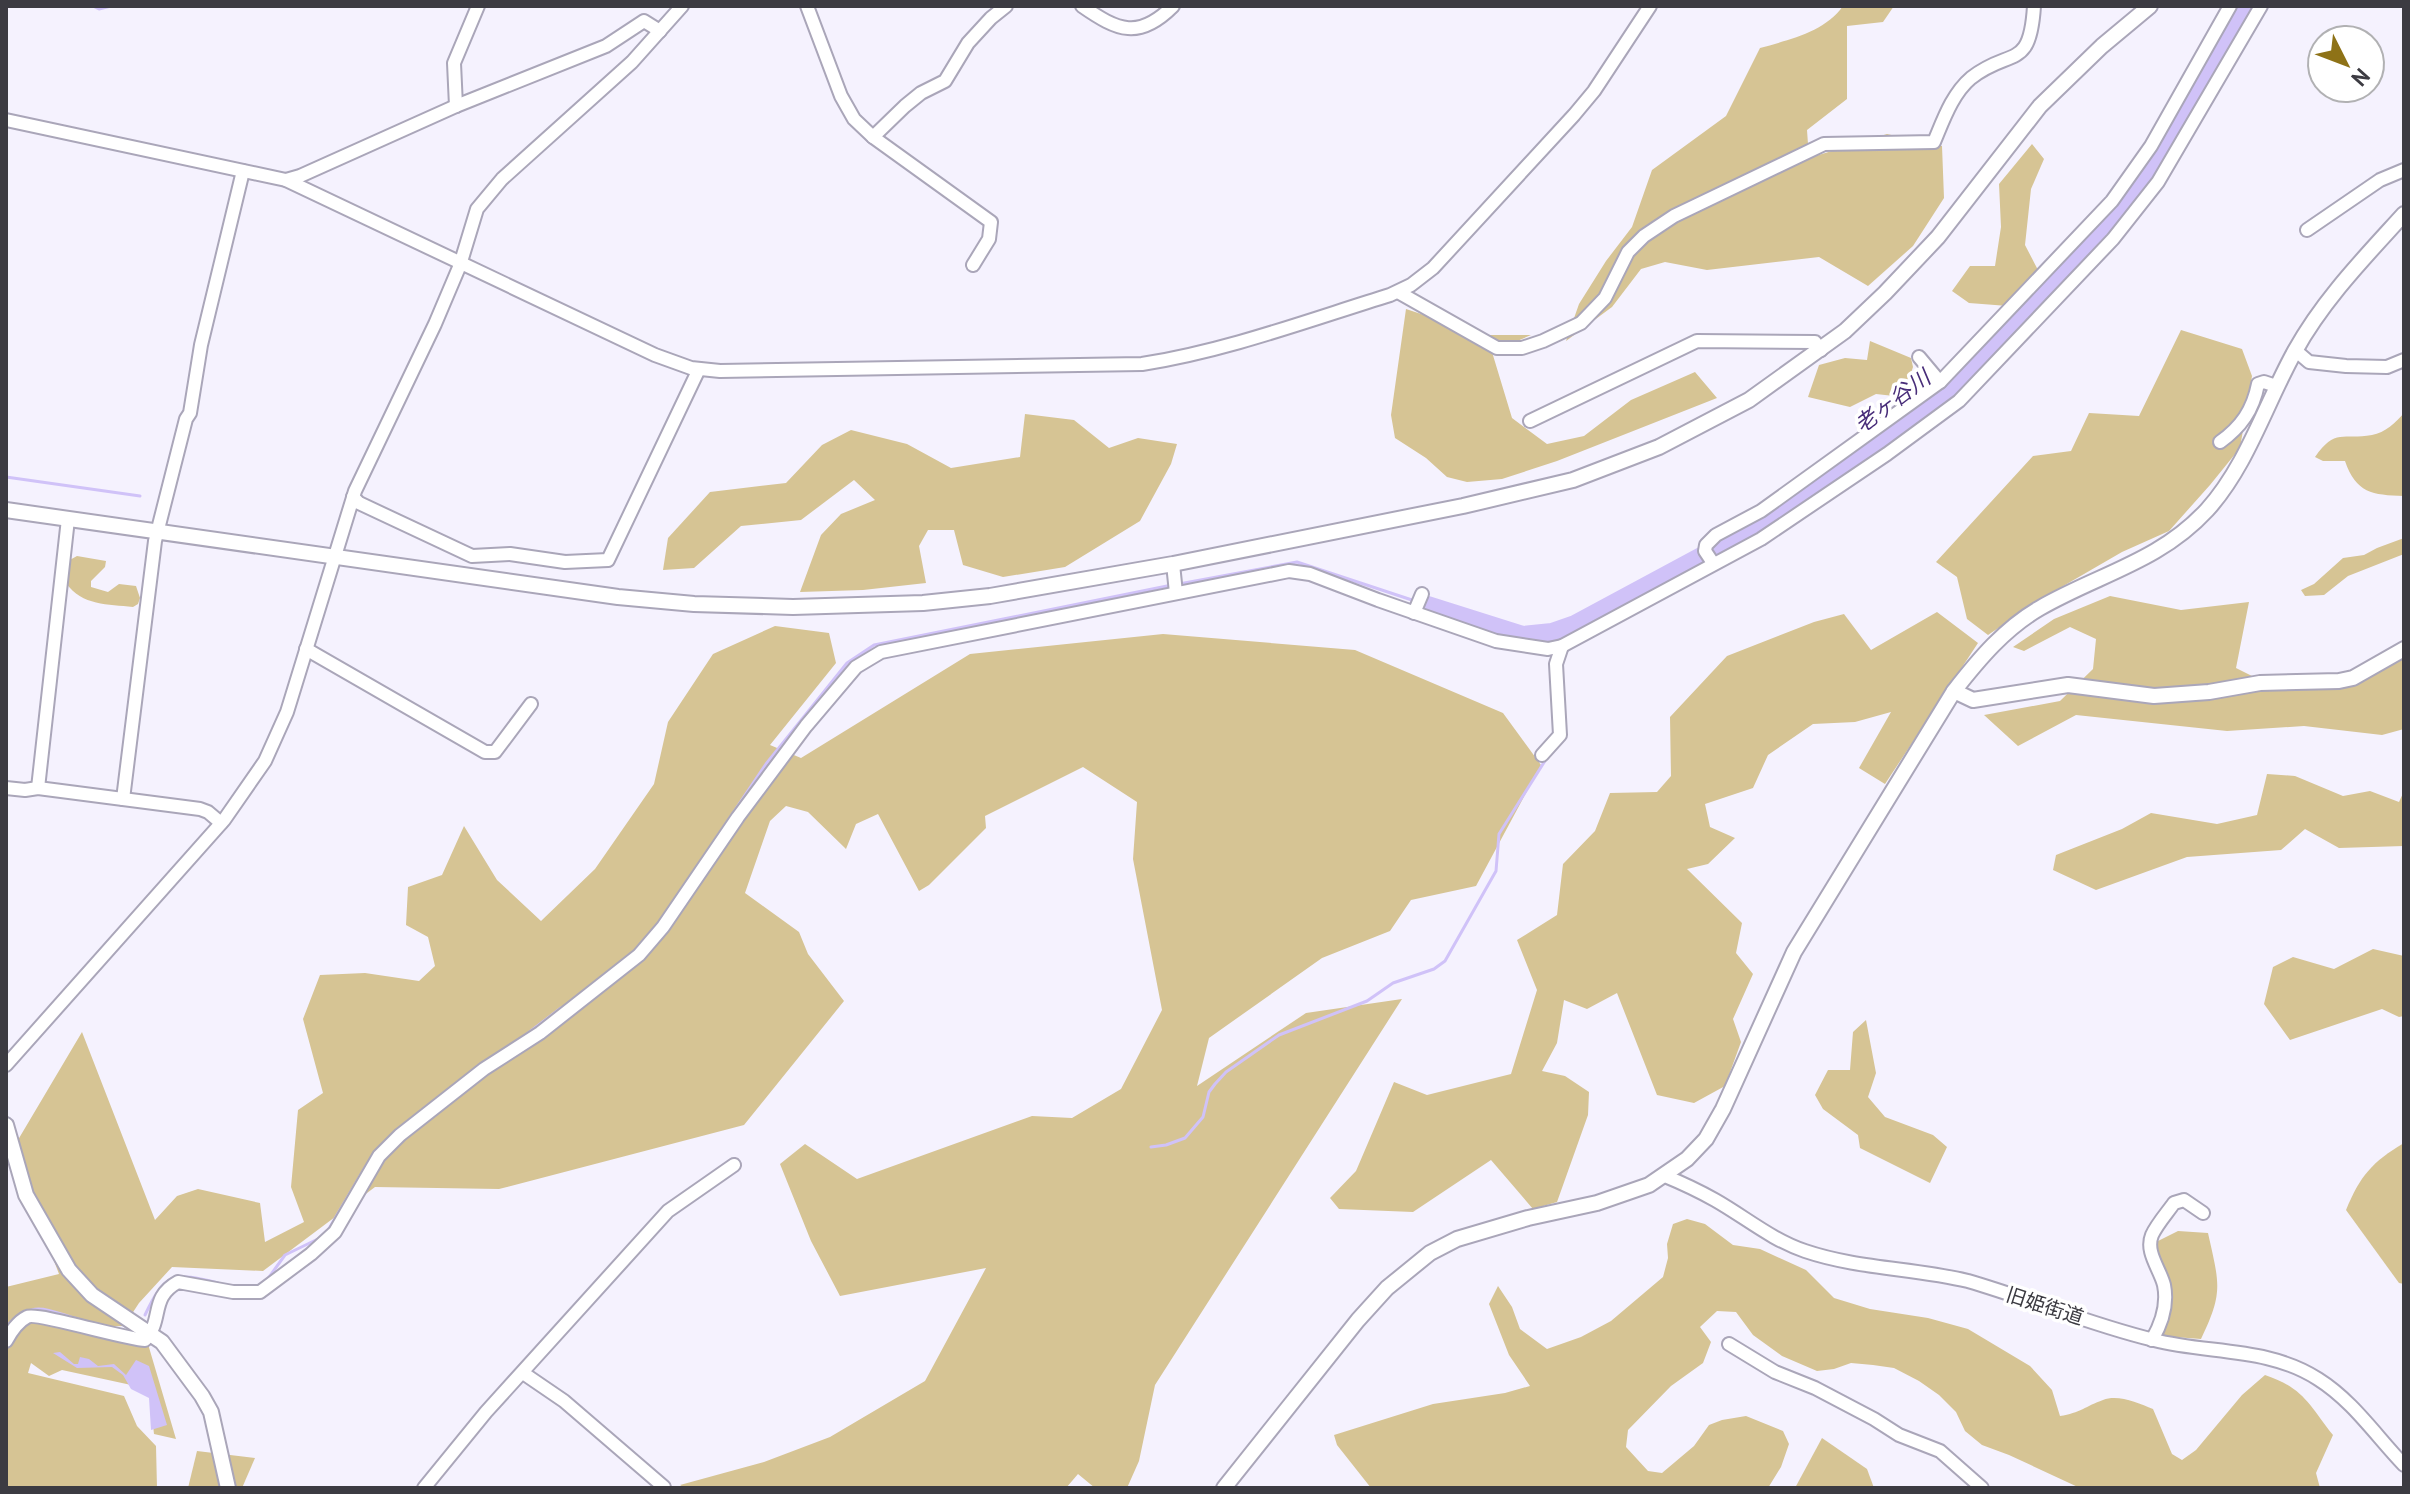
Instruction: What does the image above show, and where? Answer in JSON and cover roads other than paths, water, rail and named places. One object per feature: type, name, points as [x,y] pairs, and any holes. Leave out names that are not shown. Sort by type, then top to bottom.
[{"type":"street","points":[[456,106],[454,63],[478,6]]},
{"type":"street","points":[[6,1065],[221,823],[256,777],[287,712],[353,497],[435,324],[460,265],[477,209],[502,179],[632,62],[682,6]]},
{"type":"street","points":[[807,6],[841,96],[854,119],[873,137],[991,222],[989,239],[973,265]]},
{"type":"street","points":[[873,137],[921,93],[945,81],[968,43],[1006,6]]},
{"type":"street","points":[[1082,6],[1127,30],[1147,27],[1173,6]]},
{"type":"street","points":[[6,120],[286,180],[655,355],[699,369],[1142,364],[1234,342],[1398,292],[1433,268],[1594,91],[1650,6]]},
{"type":"street","points":[[1398,292],[1497,348],[1522,348],[1543,341],[1581,323],[1614,284],[1628,252],[1644,236],[1674,216],[1824,144],[1934,142],[1953,100],[1971,79],[2018,55],[2026,47],[2033,31],[2034,6]]},
{"type":"street","points":[[6,1341],[14,1327],[28,1315],[145,1340],[151,1333],[161,1294],[178,1282],[233,1292],[260,1292],[281,1278],[335,1232],[379,1156],[400,1135],[484,1069],[540,1033],[639,955],[663,927],[738,817],[806,726],[856,667],[869,657],[1573,480],[1659,447],[1749,400],[1821,350],[1885,293],[1938,237],[2040,106],[2102,46],[2150,6]]},
{"type":"street","points":[[1713,563],[1705,551],[1706,545],[1716,535],[1761,511],[1940,382],[2112,201],[2151,146],[2230,6]]},
{"type":"street","points":[[6,510],[618,597],[694,604],[793,607],[923,603],[1289,571],[1310,574],[1496,641],[1556,647],[1761,539],[1959,401],[2113,239],[2158,182],[2258,11],[2238,6]]},
{"type":"street","points":[[286,180],[456,106],[606,46],[644,21],[660,31]]},
{"type":"street","points":[[2307,230],[2380,180],[2404,170]]},
{"type":"street","points":[[123,799],[157,532],[190,413],[201,345],[243,171]]},
{"type":"street","points":[[1224,1488],[1368,1309],[1387,1288],[1430,1253],[1457,1239],[1608,1200],[1649,1185],[1687,1159],[1706,1139],[1723,1109],[1794,952],[1954,691],[1976,662],[2011,627],[2068,593],[2139,562],[2171,543],[2206,511],[2226,487],[2310,324],[2356,266],[2404,214]]},
{"type":"street","points":[[1530,421],[1697,341],[1815,342],[1821,350]]},
{"type":"street","points":[[2295,350],[2309,362],[2346,366],[2387,367],[2404,360]]},
{"type":"street","points":[[1919,357],[1940,382]]},
{"type":"street","points":[[353,497],[359,503],[472,556],[510,554],[565,562],[608,560],[699,369]]},
{"type":"street","points":[[2220,442],[2243,423],[2258,384],[2264,382],[2276,386]]},
{"type":"street","points":[[38,788],[68,519]]},
{"type":"street","points":[[1414,613],[1422,594]]},
{"type":"street","points":[[1542,755],[1560,735],[1556,647]]},
{"type":"street","points":[[306,649],[485,752],[495,752],[531,704]]},
{"type":"street","points":[[1954,691],[1973,700],[2068,685],[2154,696],[2209,692],[2260,683],[2339,681],[2353,678],[2404,649]]},
{"type":"street","points":[[6,788],[38,788],[200,809],[221,823]]},
{"type":"street","points":[[6,1125],[26,1195],[69,1270],[92,1295],[151,1333],[182,1366],[211,1412],[228,1488]]},
{"type":"street","points":[[424,1488],[486,1412],[668,1211],[734,1165]]},
{"type":"street","name":"旧姫街道","points":[[1665,1176],[1803,1251],[1831,1259],[1968,1281],[2152,1340],[2285,1362],[2316,1377],[2342,1396],[2404,1465]]},
{"type":"street","points":[[2152,1340],[2163,1323],[2164,1295],[2164,1286],[2150,1248],[2152,1235],[2174,1203],[2184,1200],[2203,1213]]},
{"type":"street","points":[[1729,1344],[1775,1372],[1815,1388],[1899,1435],[1940,1451],[1979,1487]]},
{"type":"street","points":[[523,1373],[564,1401],[664,1487]]},
{"type":"waterway","points":[[93,6],[99,9],[111,6]]},
{"type":"waterway","name":"老ヶ谷川","points":[[1428,605],[1523,635],[1552,632],[1575,624],[1759,525],[1877,443],[1974,369],[2106,229],[2153,167],[2212,62],[2249,6]]},
{"type":"waterway","points":[[6,477],[140,496]]},
{"type":"waterway","points":[[1179,584],[1297,562],[1415,601]]},
{"type":"waterway","points":[[711,846],[766,764],[847,663],[874,645],[1172,585]]},
{"type":"waterway","points":[[1552,632],[1553,646]]},
{"type":"waterway","points":[[1151,1147],[1185,1138],[1203,1117],[1209,1092],[1215,1084],[1226,1072],[1279,1035],[1367,1001],[1393,983],[1434,969],[1445,961],[1496,871],[1499,834],[1548,756]]},
{"type":"waterway","points":[[523,1037],[561,1008]]},
{"type":"waterway","points":[[327,1232],[366,1166]]},
{"type":"waterway","points":[[267,1280],[285,1255],[322,1237]]},
{"type":"waterway","points":[[145,1315],[159,1290],[172,1279],[191,1277],[218,1283]]},
{"type":"waterway","points":[[6,1327],[24,1313],[40,1309],[78,1319]]}]
